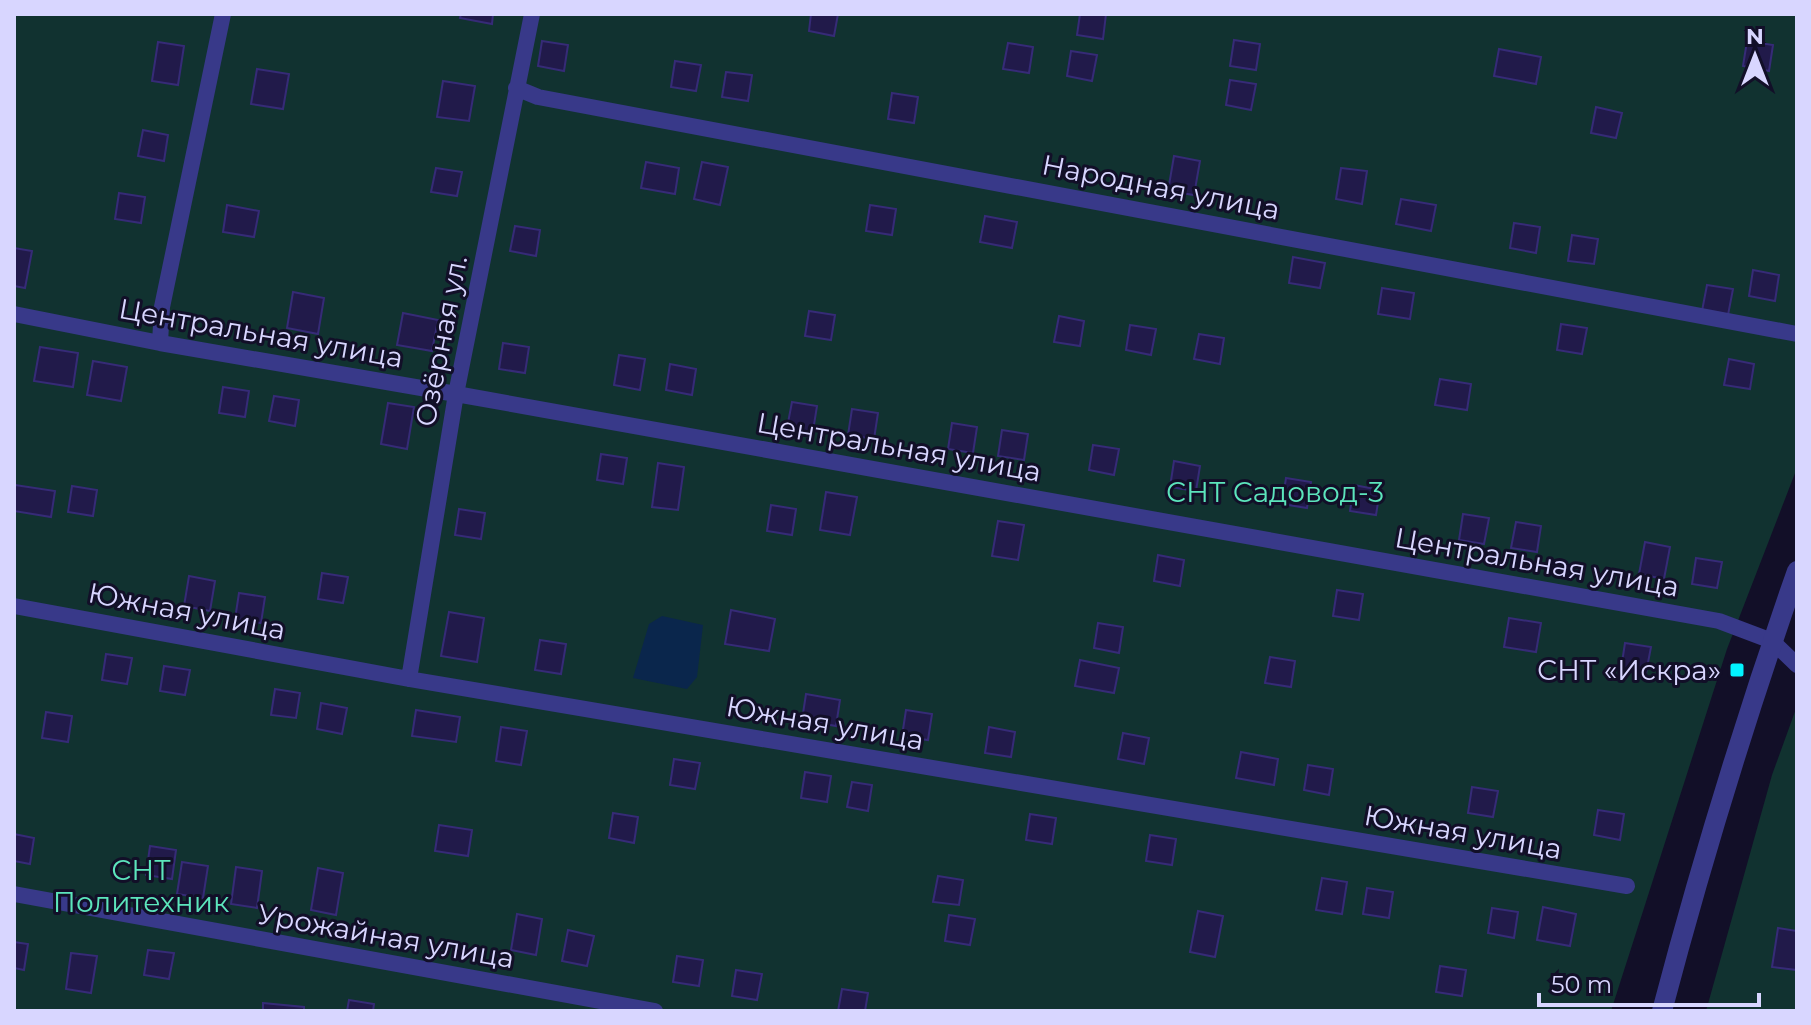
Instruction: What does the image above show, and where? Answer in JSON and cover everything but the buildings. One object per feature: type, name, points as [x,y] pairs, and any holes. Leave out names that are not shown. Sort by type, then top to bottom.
[{"type":"street","points":[[1662,1011],[1691,901],[1797,571]]},
{"type":"lane","points":[[160,343],[162,307],[223,14]]},
{"type":"lane","name":"Озёрная ул.","points":[[409,679],[456,394],[532,14]]},
{"type":"lane","name":"Народная улица","points":[[516,88],[538,97],[1797,334]]},
{"type":"lane","name":"Центральная улица","points":[[14,314],[160,343],[1719,621],[1772,641]]},
{"type":"lane","name":"Южная улица","points":[[14,606],[409,679],[1627,886]]},
{"type":"lane","points":[[1772,641],[1797,665]]},
{"type":"lane","name":"Урожайная улица","points":[[14,894],[655,1011]]},
{"type":"green space","name":"СНТ Садовод-3","points":[[14,14],[1797,14],[1797,468],[1727,649],[1611,1011],[14,1011]]},
{"type":"green space","points":[[1797,706],[1797,1011],[1706,1011],[1772,775]]},
{"type":"water","points":[[662,616],[703,625],[697,677],[687,689],[633,678],[649,624]]},
{"type":"place","name":"СНТ «Искра»","points":[[1737,670]]},
{"type":"park label","name":"СНТ Политехник","points":[[141,886]]}]
